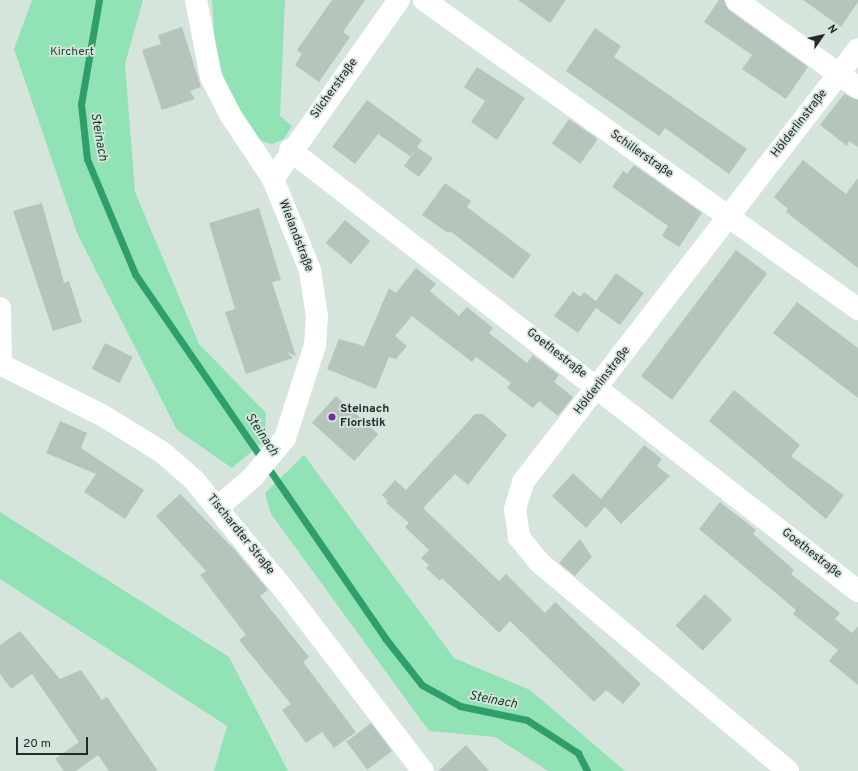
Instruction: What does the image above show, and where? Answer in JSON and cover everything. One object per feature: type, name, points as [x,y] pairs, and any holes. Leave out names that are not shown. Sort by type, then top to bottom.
[{"type":"street","name":"Wielandstraße","points":[[196,0],[211,77],[231,116],[273,179],[310,270],[317,317],[315,345],[285,438],[276,452],[253,477],[218,507]]},
{"type":"street","name":"Silcherstraße","points":[[273,179],[290,150],[400,0]]},
{"type":"street","name":"Schillerstraße","points":[[424,0],[858,309]]},
{"type":"street","points":[[736,0],[858,88]]},
{"type":"street","name":"Hölderlinstraße","points":[[788,771],[539,562],[519,537],[515,509],[523,482],[599,387],[727,216],[858,49]]},
{"type":"street","name":"Goethestraße","points":[[290,150],[599,387],[858,591]]},
{"type":"street","points":[[0,308],[0,364]]},
{"type":"street","name":"Tischardter Straße","points":[[0,364],[102,415],[162,452],[218,507],[423,771]]},
{"type":"green space","name":"Kirchert","points":[[32,0],[143,0],[125,64],[135,192],[199,344],[266,413],[264,441],[232,468],[177,430],[77,233],[14,49]]},
{"type":"green space","points":[[212,0],[285,0],[280,116],[292,126],[284,139],[272,144],[255,139],[225,84],[215,46]]},
{"type":"green space","points":[[304,455],[454,658],[530,690],[625,771],[548,771],[495,737],[429,731],[271,514],[265,493]]},
{"type":"green space","points":[[0,512],[229,657],[288,771],[214,771],[227,726],[0,579]]},
{"type":"building","points":[[332,0],[365,0],[343,32],[350,37],[319,82],[295,65],[302,54],[297,50]]},
{"type":"building","points":[[518,0],[566,0],[550,23]]},
{"type":"building","points":[[719,0],[724,0],[729,10],[808,67],[786,99],[742,69],[752,55],[704,22]]},
{"type":"building","points":[[803,0],[858,0],[858,2],[841,27]]},
{"type":"building","points":[[182,27],[201,87],[190,91],[195,99],[162,110],[142,50],[161,44],[158,35]]},
{"type":"building","points":[[595,28],[621,46],[614,57],[747,149],[729,174],[665,128],[659,136],[566,71]]},
{"type":"building","points":[[477,67],[525,98],[497,140],[471,122],[485,101],[464,87]]},
{"type":"building","points":[[844,94],[858,100],[858,147],[849,141],[847,146],[820,125]]},
{"type":"building","points":[[367,100],[422,140],[417,147],[433,158],[419,177],[404,166],[416,149],[410,156],[378,134],[355,164],[332,147]]},
{"type":"building","points":[[569,119],[598,139],[580,164],[552,144]]},
{"type":"building","points":[[803,160],[846,194],[858,178],[858,268],[786,212],[788,209],[774,197]]},
{"type":"building","points":[[634,165],[702,213],[679,247],[662,236],[668,226],[612,187],[623,171],[627,174]]},
{"type":"building","points":[[445,183],[471,201],[467,207],[531,255],[513,279],[450,231],[448,233],[422,215]]},
{"type":"building","points":[[42,203],[64,283],[69,281],[82,322],[53,331],[13,211]]},
{"type":"building","points":[[259,208],[281,280],[272,282],[296,356],[286,352],[293,358],[246,374],[225,312],[235,309],[209,223]]},
{"type":"building","points":[[345,220],[370,241],[351,264],[326,243]]},
{"type":"building","points":[[736,250],[767,273],[672,400],[641,376]]},
{"type":"building","points":[[416,268],[436,284],[430,291],[459,316],[467,307],[493,328],[489,333],[527,363],[533,355],[559,375],[554,382],[573,397],[558,416],[539,401],[533,408],[507,388],[511,383],[476,357],[472,362],[412,316],[395,336],[407,346],[396,359],[389,357],[376,389],[327,369],[339,339],[364,346],[389,288],[396,293]]},
{"type":"building","points":[[616,273],[644,293],[620,325],[596,308],[578,333],[554,316],[573,291],[580,297],[584,292],[596,301]]},
{"type":"building","points":[[797,302],[858,348],[858,398],[773,333]]},
{"type":"building","points":[[105,343],[133,357],[119,383],[92,369]]},
{"type":"building","points":[[734,390],[800,445],[791,456],[844,495],[826,519],[709,421]]},
{"type":"building","points":[[336,396],[378,434],[354,461],[312,423]]},
{"type":"building","points":[[475,414],[483,414],[507,435],[468,485],[455,474],[423,508],[499,581],[506,574],[545,613],[555,602],[641,684],[623,704],[606,690],[594,702],[510,621],[499,633],[442,578],[440,581],[426,568],[429,565],[421,558],[429,550],[405,527],[409,523],[386,503],[388,501],[382,495],[395,480],[406,490]]},
{"type":"building","points":[[60,421],[87,433],[81,448],[144,490],[125,519],[84,492],[96,474],[46,453]]},
{"type":"building","points":[[644,445],[662,459],[657,466],[670,476],[621,524],[605,507],[586,528],[552,496],[573,473],[601,499]]},
{"type":"building","points":[[180,494],[234,549],[268,590],[260,596],[309,657],[303,662],[356,732],[334,748],[322,732],[306,743],[282,710],[291,704],[239,640],[246,635],[200,575],[206,571],[156,516]]},
{"type":"building","points":[[720,502],[756,530],[753,534],[794,570],[791,574],[840,613],[835,619],[852,633],[858,626],[858,685],[829,661],[838,650],[793,614],[796,610],[699,529]]},
{"type":"building","points":[[580,539],[592,557],[575,576],[559,563]]},
{"type":"building","points":[[705,594],[732,619],[703,651],[676,625]]},
{"type":"building","points":[[20,631],[60,679],[81,670],[102,700],[107,697],[158,771],[109,771],[98,755],[76,771],[64,771],[55,759],[79,742],[32,674],[11,689],[0,674],[0,645]]},
{"type":"building","points":[[371,723],[392,751],[367,770],[346,742]]},
{"type":"building","points":[[466,745],[489,771],[438,771]]},
{"type":"waterway","name":"Steinach","points":[[99,0],[81,104],[87,159],[135,274],[385,638],[422,685],[460,706],[527,720],[578,753],[587,771]]},
{"type":"place","name":"Steinach Floristik","points":[[332,417]]}]
